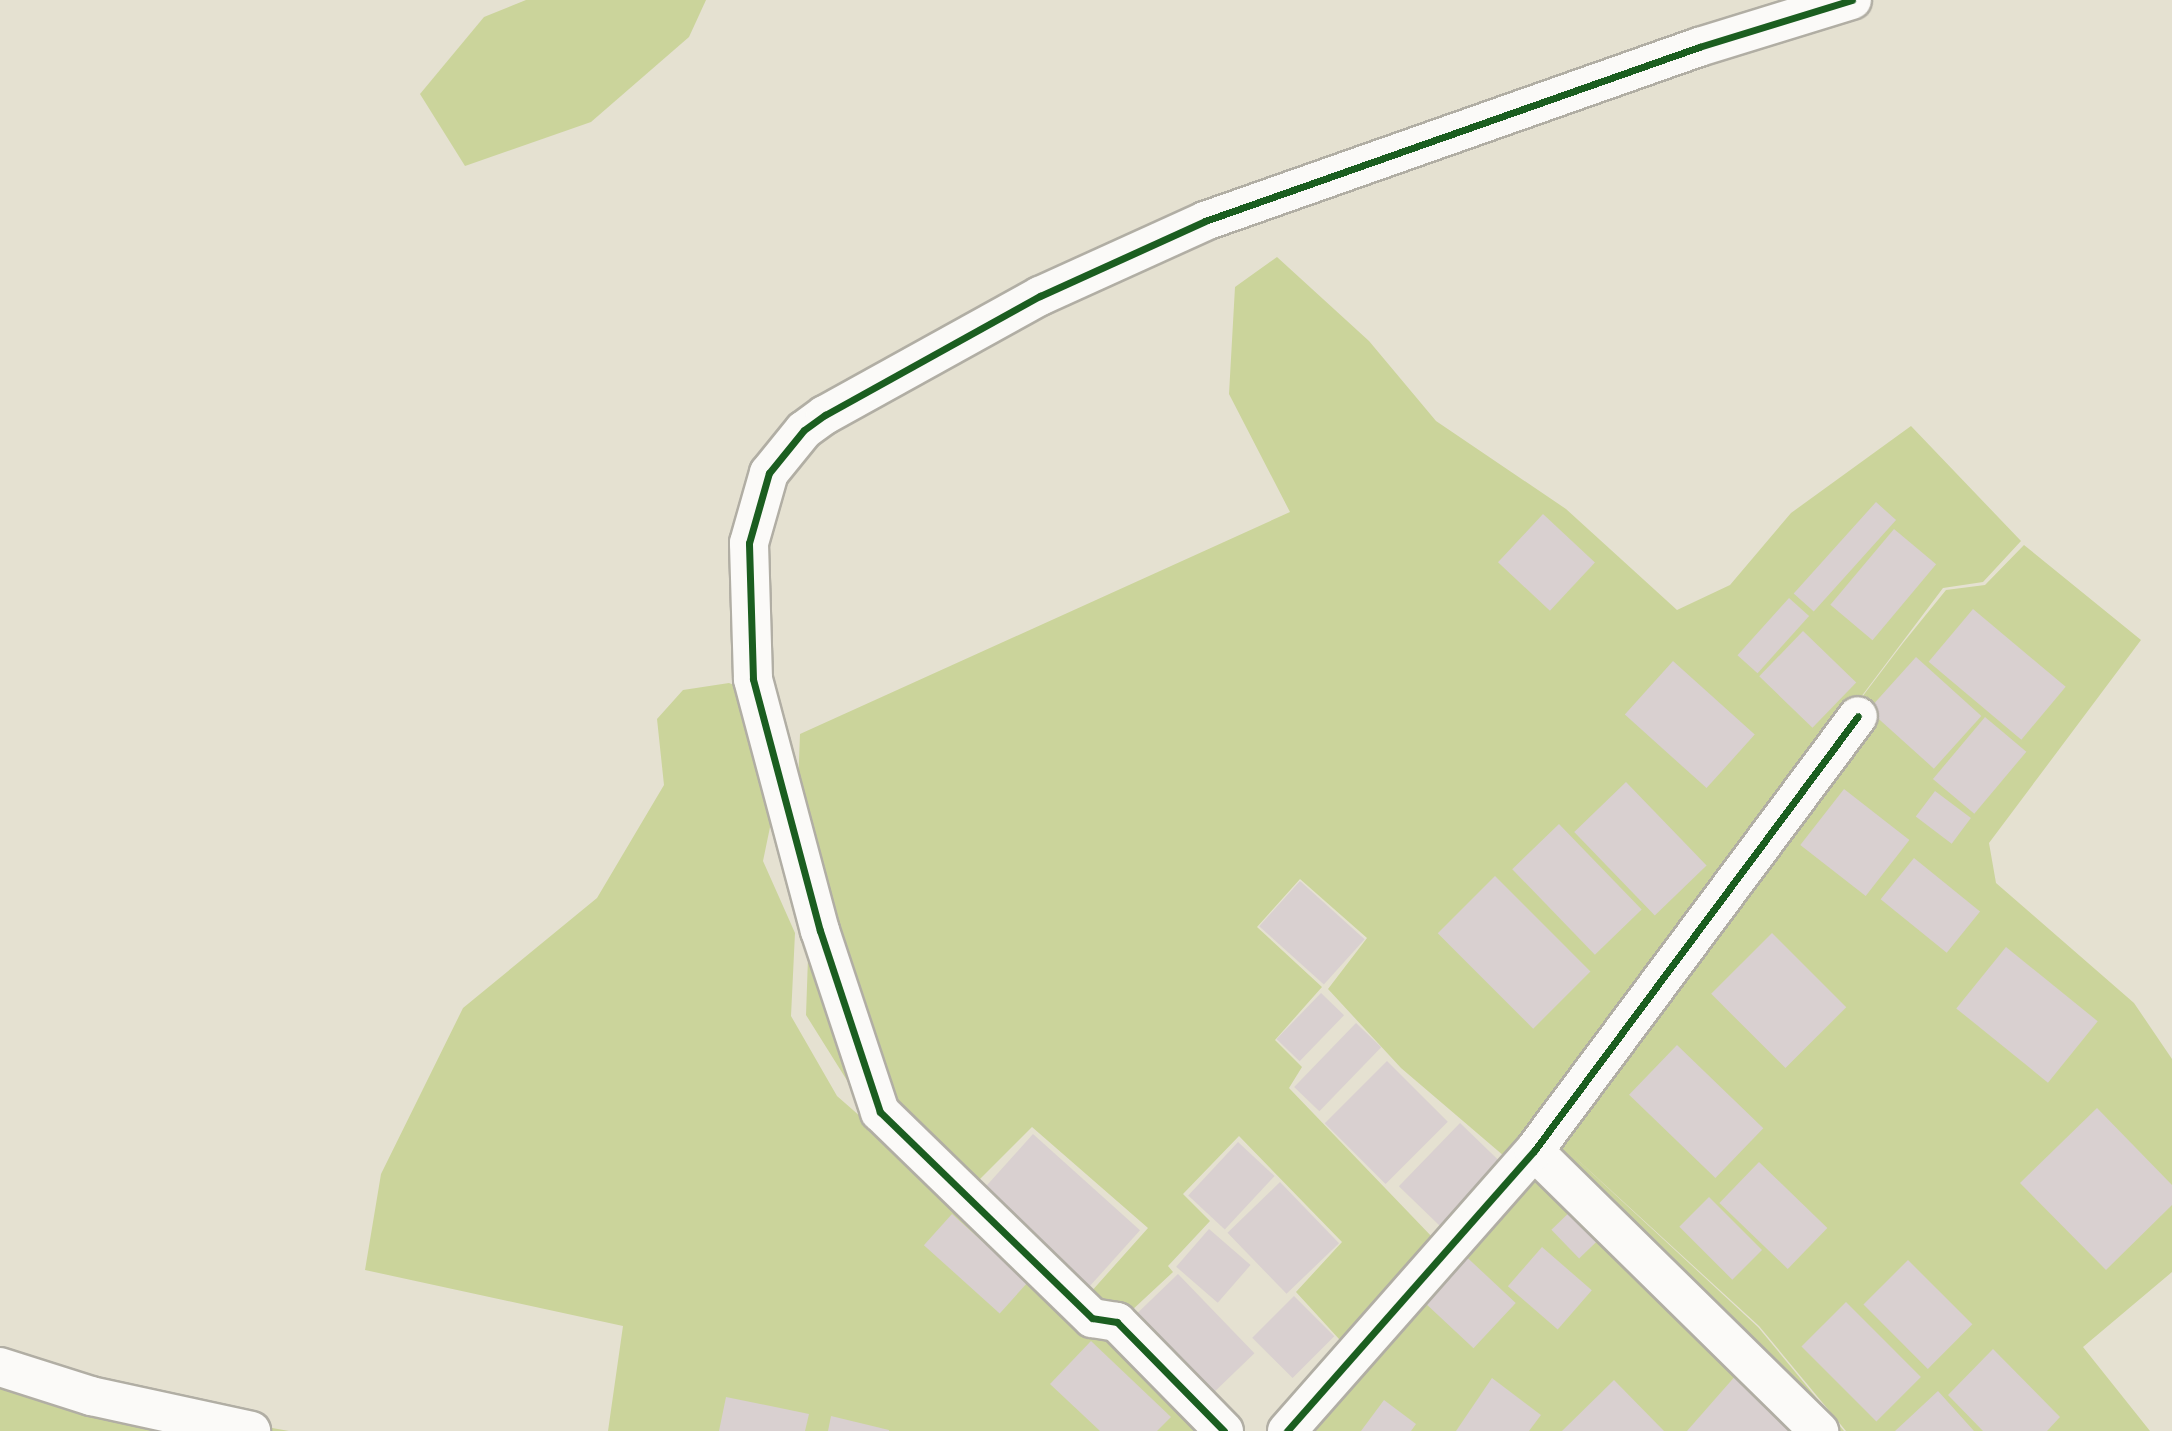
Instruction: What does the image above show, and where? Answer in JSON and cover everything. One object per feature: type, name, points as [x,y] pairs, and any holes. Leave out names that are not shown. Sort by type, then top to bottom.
[{"type":"street","points":[[1224,1431],[1117,1322],[1091,1318],[880,1112],[820,931],[753,679],[749,542],[769,473],[804,429],[825,415],[1040,296],[1205,221],[1699,47],[1852,0]]},
{"type":"street","points":[[1287,1431],[1534,1151],[1858,716]]},
{"type":"street","points":[[1534,1151],[1819,1431]]},
{"type":"street","points":[[0,1367],[91,1396],[251,1431]]},
{"type":"green space","points":[[526,0],[706,0],[689,37],[591,122],[465,166],[420,94],[484,17]]},
{"type":"green space","points":[[1277,257],[1369,341],[1436,421],[1566,509],[1677,610],[1730,585],[1791,513],[1911,426],[2021,541],[1983,582],[1943,588],[1511,1162],[1401,1068],[1328,989],[1367,938],[1300,879],[1257,927],[1322,987],[1275,1040],[1302,1067],[1289,1088],[1434,1239],[1356,1342],[1339,1339],[1296,1292],[1342,1242],[1239,1136],[1183,1194],[1210,1221],[1168,1266],[1173,1272],[1130,1312],[1090,1293],[1148,1228],[1032,1127],[970,1189],[848,1082],[806,1015],[809,929],[780,858],[798,787],[800,734],[1290,512],[1229,394],[1235,287]]},
{"type":"green space","points":[[2024,545],[2141,640],[1989,843],[1996,883],[2134,1003],[2172,1059],[2172,1272],[2083,1347],[2150,1431],[1846,1431],[1759,1326],[1568,1151],[1758,1327],[1844,1431],[1305,1431],[1946,590],[1985,585]]},
{"type":"green space","points":[[729,683],[763,697],[781,774],[763,861],[795,933],[791,1016],[837,1096],[1219,1431],[608,1431],[623,1326],[365,1270],[381,1174],[463,1008],[597,898],[664,785],[657,719],[683,690]]},
{"type":"green space","points":[[0,1369],[119,1401],[289,1431],[0,1431]]},
{"type":"building","points":[[1876,502],[1896,520],[1814,611],[1794,593]]},
{"type":"building","points":[[1543,514],[1595,562],[1550,611],[1498,562]]},
{"type":"building","points":[[1894,529],[1936,564],[1872,640],[1830,605]]},
{"type":"building","points":[[1789,598],[1809,616],[1758,673],[1737,655]]},
{"type":"building","points":[[1973,609],[2066,687],[2021,740],[1929,662]]},
{"type":"building","points":[[1803,631],[1856,682],[1812,728],[1759,676]]},
{"type":"building","points":[[1916,657],[1981,716],[1934,769],[1868,710]]},
{"type":"building","points":[[1673,661],[1755,735],[1707,788],[1625,715]]},
{"type":"building","points":[[1985,717],[2026,752],[1974,814],[1933,779]]},
{"type":"building","points":[[1626,782],[1707,865],[1655,915],[1574,832]]},
{"type":"building","points":[[1844,789],[1909,840],[1866,896],[1800,845]]},
{"type":"building","points":[[1935,791],[1971,818],[1952,844],[1916,817]]},
{"type":"building","points":[[1559,824],[1642,910],[1595,955],[1512,869]]},
{"type":"building","points":[[1914,858],[1980,911],[1947,953],[1881,899]]},
{"type":"building","points":[[1495,876],[1590,971],[1533,1029],[1438,933]]},
{"type":"building","points":[[1300,881],[1365,939],[1324,985],[1259,926]]},
{"type":"building","points":[[1772,933],[1846,1007],[1785,1068],[1711,994]]},
{"type":"building","points":[[2006,947],[2098,1021],[2048,1083],[1956,1008]]},
{"type":"building","points":[[1321,993],[1344,1015],[1300,1061],[1277,1039]]},
{"type":"building","points":[[1356,1023],[1381,1047],[1319,1111],[1294,1087]]},
{"type":"building","points":[[1677,1045],[1763,1128],[1715,1178],[1629,1095]]},
{"type":"building","points":[[1387,1061],[1448,1122],[1386,1184],[1325,1123]]},
{"type":"building","points":[[2097,1108],[2172,1185],[2172,1205],[2106,1270],[2020,1183]]},
{"type":"building","points":[[1460,1123],[1502,1164],[1441,1227],[1399,1186]]},
{"type":"building","points":[[1033,1134],[1140,1230],[1084,1293],[977,1196]]},
{"type":"building","points":[[1238,1142],[1275,1176],[1225,1229],[1188,1195]]},
{"type":"building","points":[[1759,1162],[1827,1228],[1788,1269],[1719,1203]]},
{"type":"building","points":[[1280,1182],[1339,1243],[1287,1294],[1227,1233]]},
{"type":"building","points":[[1709,1197],[1762,1250],[1732,1280],[1679,1227]]},
{"type":"building","points":[[1578,1204],[1606,1233],[1579,1258],[1551,1230]]},
{"type":"building","points":[[952,1214],[1028,1282],[1000,1313],[924,1245]]},
{"type":"building","points":[[1209,1229],[1251,1265],[1218,1303],[1176,1267]]},
{"type":"building","points":[[1542,1247],[1592,1290],[1558,1330],[1508,1286]]},
{"type":"building","points":[[1458,1249],[1516,1303],[1473,1348],[1416,1294]]},
{"type":"building","points":[[1908,1260],[1972,1324],[1928,1369],[1863,1305]]},
{"type":"building","points":[[1178,1274],[1254,1353],[1213,1393],[1137,1314]]},
{"type":"building","points":[[1294,1296],[1334,1336],[1293,1378],[1252,1338]]},
{"type":"building","points":[[1846,1302],[1921,1377],[1876,1422],[1801,1347]]},
{"type":"building","points":[[1091,1341],[1171,1417],[1157,1431],[1100,1431],[1050,1384]]},
{"type":"building","points":[[1993,1349],[2060,1417],[2047,1431],[1983,1431],[1948,1395]]},
{"type":"building","points":[[1737,1374],[1802,1431],[1687,1431]]},
{"type":"building","points":[[1492,1378],[1541,1415],[1529,1431],[1456,1431]]},
{"type":"building","points":[[1614,1380],[1664,1431],[1562,1431]]},
{"type":"building","points":[[1938,1391],[1974,1431],[1895,1431],[1908,1419]]},
{"type":"building","points":[[726,1397],[809,1414],[805,1431],[719,1431]]},
{"type":"building","points":[[1384,1400],[1416,1424],[1411,1431],[1361,1431]]},
{"type":"building","points":[[831,1416],[889,1430],[889,1431],[828,1431]]},
{"type":"cycle path","points":[[1224,1431],[1117,1322],[1092,1318],[880,1112],[820,931],[753,679],[749,543],[769,473],[804,430],[825,415],[1040,296],[1205,221],[1699,47],[1852,0]]},
{"type":"cycle path","points":[[1287,1431],[1534,1151],[1858,716]]}]
